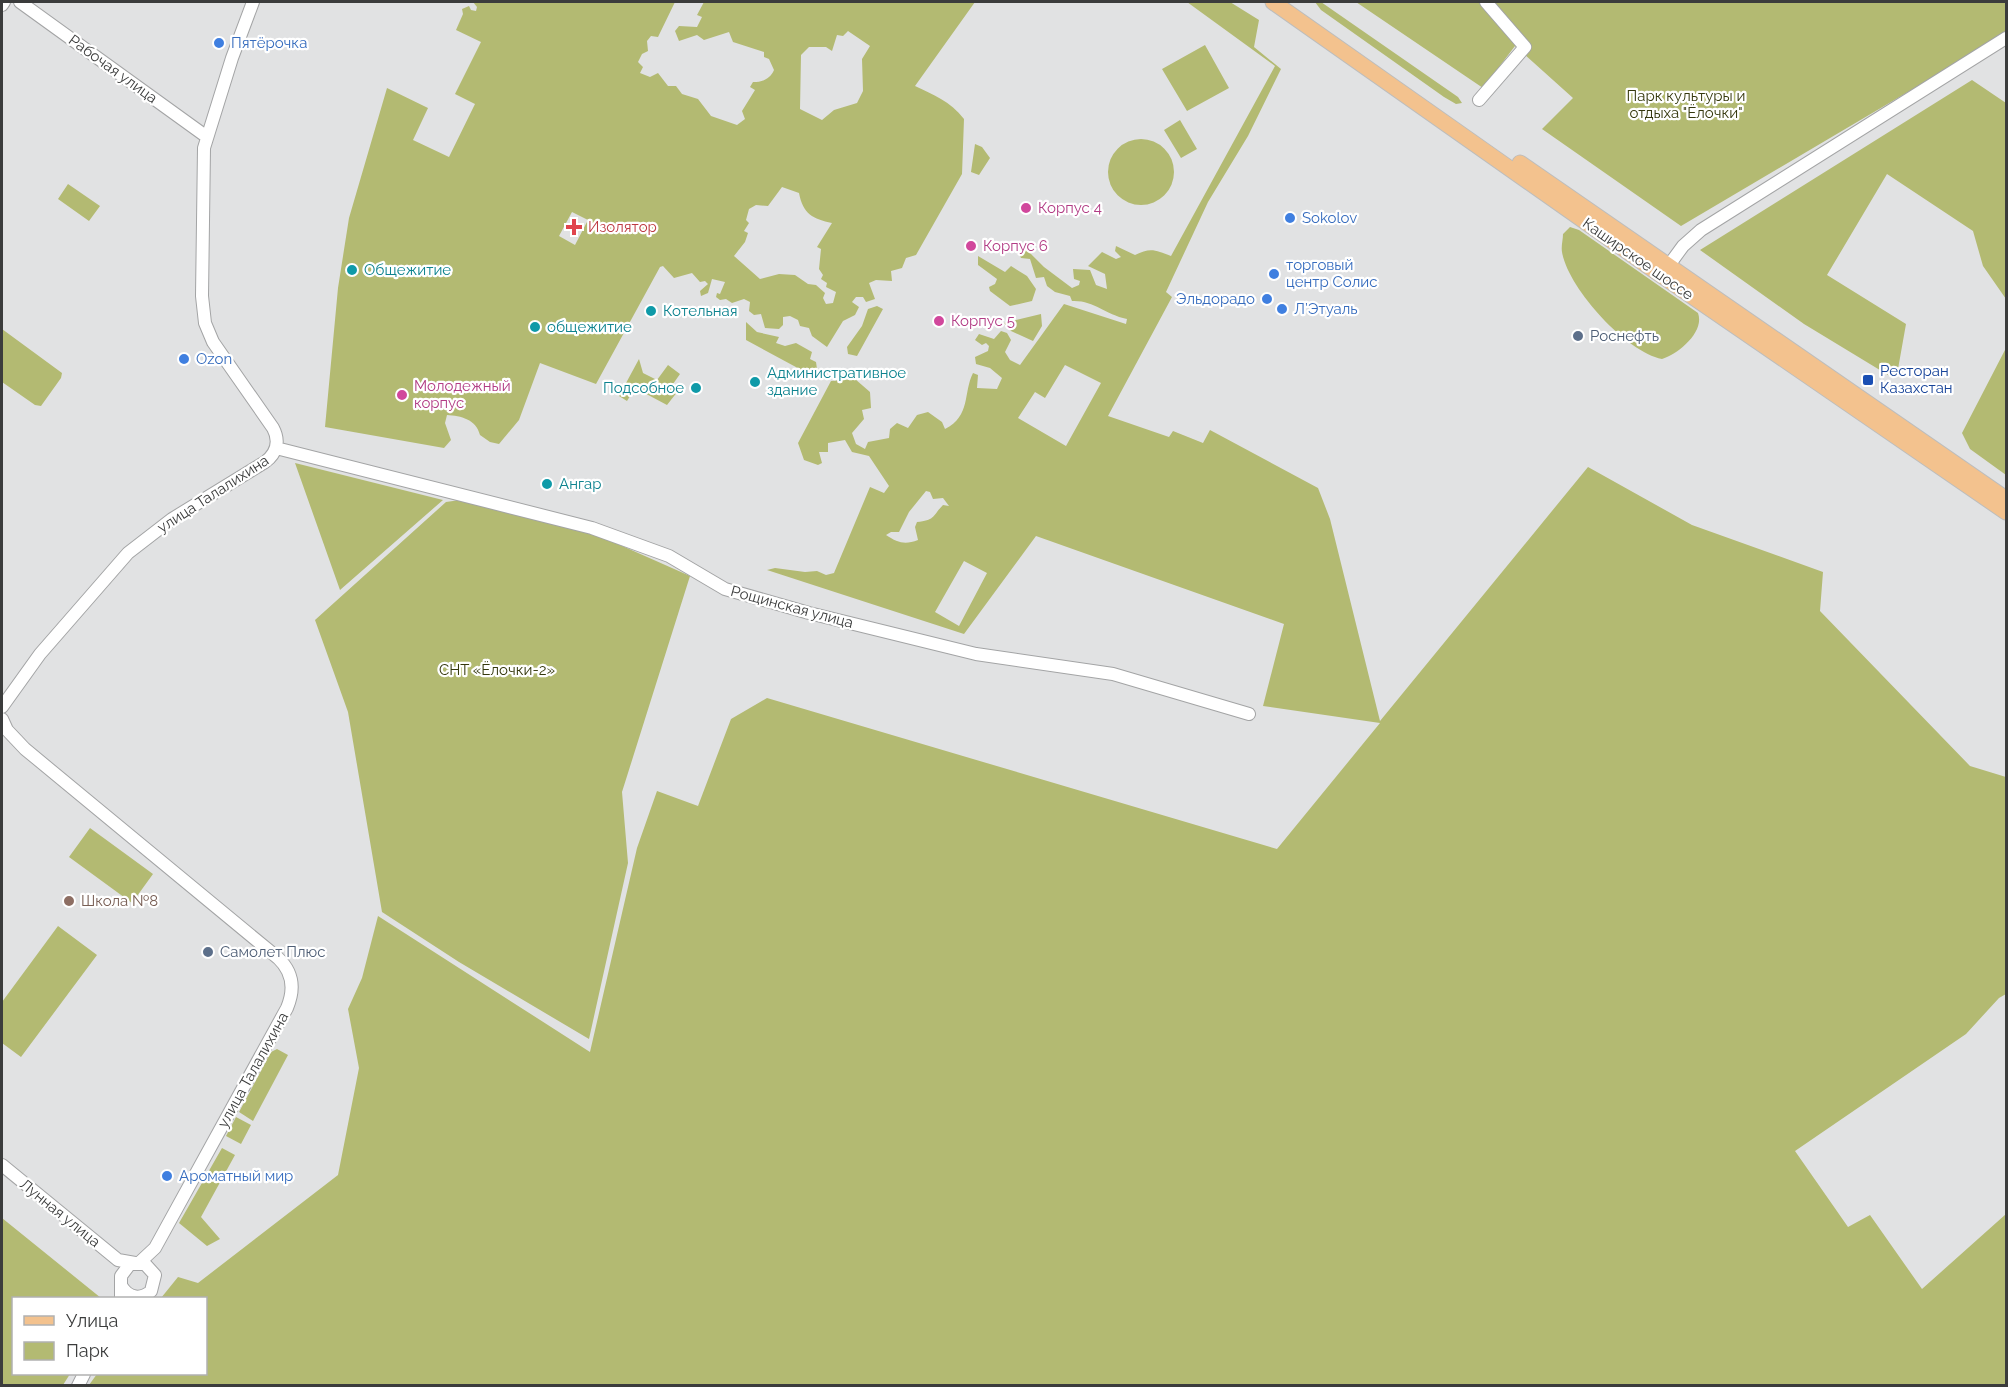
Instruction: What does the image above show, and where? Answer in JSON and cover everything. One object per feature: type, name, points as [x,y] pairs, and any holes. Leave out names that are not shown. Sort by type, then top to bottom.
[{"type":"main road","name":"Каширское шоссе","points":[[1273,2],[1665,271],[2007,499]]},
{"type":"main road","name":"Каширское шоссе","points":[[1291,2],[1665,271],[2007,512]]},
{"type":"street","name":"Рабочая улица","points":[[20,2],[207,137]]},
{"type":"street","name":"улица Талалихина","points":[[2,707],[40,654],[128,553],[172,519],[269,460],[276,448],[277,437],[273,428],[219,353],[205,323],[202,290],[203,159],[207,137],[253,2]]},
{"type":"street","points":[[1479,100],[1525,47],[1486,2]]},
{"type":"street","points":[[1665,271],[1683,246],[1701,230],[2007,38]]},
{"type":"street","name":"Рощинская улица","points":[[276,448],[592,528],[669,556],[725,589],[809,613],[976,654],[1113,674],[1249,714]]},
{"type":"street","name":"улица Талалихина","points":[[2,719],[7,730],[24,748],[278,958],[291,978],[291,993],[287,1008],[155,1248]]},
{"type":"street","name":"Лунная улица","points":[[2,1166],[118,1260]]},
{"type":"street","points":[[122,1287],[126,1267],[137,1263],[155,1248]]},
{"type":"street","points":[[141,1297],[154,1287],[155,1248]]},
{"type":"street","points":[[137,1297],[130,1295],[122,1287],[118,1260],[137,1263],[153,1270]]},
{"type":"green space","points":[[473,2],[675,2],[658,37],[651,36],[647,41],[648,51],[642,54],[638,62],[643,67],[640,73],[650,77],[658,73],[668,86],[676,86],[682,94],[698,99],[711,116],[737,125],[745,119],[742,111],[755,90],[750,87],[753,82],[766,79],[774,70],[769,59],[764,57],[764,52],[733,42],[729,32],[704,40],[697,35],[679,41],[675,31],[679,26],[697,27],[702,17],[697,15],[704,2],[975,2],[915,86],[947,103],[964,119],[962,174],[916,255],[906,258],[902,268],[891,271],[892,281],[876,280],[869,283],[875,299],[866,302],[863,297],[856,297],[852,302],[859,307],[855,315],[843,321],[827,347],[812,336],[809,328],[800,326],[798,320],[790,316],[783,317],[783,325],[779,329],[765,328],[761,314],[754,315],[749,311],[750,302],[744,299],[732,303],[726,299],[720,300],[716,297],[717,293],[720,294],[725,282],[712,279],[708,293],[701,296],[700,291],[708,284],[705,281],[700,282],[692,273],[674,278],[663,266],[660,267],[596,384],[540,363],[519,420],[499,444],[490,442],[480,435],[471,422],[452,415],[447,415],[445,423],[451,440],[444,448],[325,427],[338,288],[349,218],[387,88],[428,108],[413,140],[449,157],[475,104],[455,94],[481,42],[456,30],[463,14],[462,9],[469,6],[471,10],[476,11],[477,7]],"holes":[[[848,31],[870,46],[862,59],[863,91],[857,103],[834,110],[822,120],[800,109],[801,55],[809,47],[826,47],[832,51],[837,35],[843,36]],[[782,187],[799,193],[803,206],[810,214],[819,220],[832,223],[817,247],[821,249],[819,269],[823,275],[821,279],[827,283],[826,287],[836,292],[833,303],[826,304],[823,298],[825,293],[816,285],[808,284],[795,275],[779,274],[760,279],[734,256],[745,242],[748,233],[744,231],[749,223],[746,220],[749,209],[756,205],[768,206]],[[572,212],[588,220],[575,245],[559,236]]]},
{"type":"green space","points":[[1187,2],[1230,2],[1259,20],[1254,47],[1281,69],[1248,136],[1208,202],[1166,292],[1172,297],[1108,416],[1169,437],[1173,431],[1203,443],[1210,430],[1318,488],[1330,519],[1380,721],[1588,467],[1692,525],[1823,572],[1820,611],[1970,766],[2006,777],[2006,994],[1999,998],[1966,1034],[1795,1151],[1848,1227],[1870,1215],[1922,1289],[2006,1214],[2006,1385],[89,1385],[96,1375],[207,1375],[207,1297],[162,1297],[178,1277],[198,1283],[338,1175],[359,1068],[348,1009],[362,978],[378,916],[590,1052],[637,848],[657,791],[698,806],[731,719],[767,698],[1277,849],[1380,723],[1263,706],[1284,624],[1036,536],[964,634],[767,570],[775,568],[805,572],[817,571],[826,575],[834,573],[870,487],[884,493],[889,486],[869,456],[852,452],[845,440],[828,443],[828,452],[819,452],[822,463],[818,465],[804,460],[798,443],[831,381],[855,379],[870,392],[871,408],[862,410],[864,419],[852,433],[856,444],[865,449],[868,442],[889,438],[890,429],[897,423],[908,428],[917,415],[928,412],[942,422],[945,429],[959,418],[963,411],[973,373],[978,375],[977,388],[997,389],[1002,378],[990,368],[976,364],[975,357],[988,351],[989,346],[986,343],[982,345],[975,340],[979,334],[994,339],[1001,331],[1007,333],[1011,340],[1005,352],[1010,360],[1020,365],[1064,304],[1126,324],[1127,319],[1087,303],[1072,301],[1070,296],[1055,292],[1047,286],[1044,277],[1036,278],[1030,259],[1021,258],[1017,249],[1025,248],[1044,267],[1072,288],[1079,285],[1080,281],[1074,279],[1073,269],[1090,270],[1096,285],[1107,289],[1105,274],[1088,266],[1102,252],[1116,259],[1121,257],[1115,251],[1116,246],[1135,255],[1153,250],[1171,256],[1275,66]],"holes":[[[1065,365],[1101,383],[1066,446],[1018,418],[1035,392],[1045,398]],[[926,491],[930,492],[933,499],[943,498],[949,506],[943,505],[931,519],[917,522],[915,527],[918,540],[902,542],[886,535],[899,532],[909,512]],[[964,561],[987,573],[959,626],[935,612]]]},
{"type":"green space","points":[[1315,2],[1321,2],[1458,97],[1462,103],[1456,104],[1444,97],[1321,10]]},
{"type":"green space","name":"Парк культуры и отдыха \"Ёлочки\"","points":[[1356,2],[2006,2],[2006,34],[1681,226],[1542,129],[1573,98],[1515,46],[1483,88]]},
{"type":"green space","points":[[1205,45],[1229,88],[1187,111],[1162,69]]},
{"type":"green space","points":[[1972,80],[2006,103],[2006,299],[1983,266],[1973,231],[1887,174],[1827,275],[1906,324],[1898,369],[1893,378],[1804,324],[1700,250]]},
{"type":"green space","points":[[1180,120],[1197,149],[1181,158],[1164,130]]},
{"type":"green space","points":[[1141,139],[1154,141],[1169,154],[1174,172],[1172,185],[1159,200],[1141,205],[1128,203],[1113,190],[1108,172],[1110,159],[1123,144]]},
{"type":"green space","points":[[975,144],[982,147],[990,158],[979,175],[971,172]]},
{"type":"green space","points":[[68,184],[100,206],[89,221],[58,199]]},
{"type":"green space","points":[[1570,227],[1579,230],[1698,313],[1698,328],[1689,341],[1662,359],[1648,354],[1616,332],[1587,300],[1567,267],[1562,245],[1563,234]]},
{"type":"green space","points":[[978,256],[1005,272],[1011,266],[1027,276],[1036,289],[1032,301],[1010,306],[990,291],[989,287],[995,284],[997,279],[978,265]]},
{"type":"green space","points":[[877,306],[883,309],[857,356],[848,354],[847,347],[862,326],[868,309]]},
{"type":"green space","points":[[1041,314],[1042,326],[1033,341],[1011,331],[1004,323]]},
{"type":"green space","points":[[746,322],[757,332],[779,337],[776,343],[785,346],[796,343],[812,352],[810,359],[816,362],[817,369],[807,373],[746,340]]},
{"type":"green space","points":[[2,329],[62,373],[61,378],[41,406],[35,405],[2,382]]},
{"type":"green space","points":[[2006,348],[2006,475],[1970,449],[1962,433]]},
{"type":"green space","points":[[639,359],[643,373],[657,380],[668,365],[680,374],[673,384],[678,391],[667,405],[635,388],[627,401],[619,396]]},
{"type":"green space","points":[[295,463],[443,500],[340,590]]},
{"type":"green space","name":"СНТ «Ёлочки-2»","points":[[460,500],[593,533],[690,576],[622,792],[628,863],[589,1039],[459,962],[382,912],[348,712],[315,620],[446,502]]},
{"type":"green space","points":[[90,828],[153,874],[132,903],[69,857]]},
{"type":"green space","points":[[58,926],[97,955],[21,1057],[2,1043],[2,1002]]},
{"type":"green space","points":[[277,1049],[288,1055],[253,1121],[239,1112],[271,1052]]},
{"type":"green space","points":[[236,1117],[251,1125],[241,1144],[226,1136]]},
{"type":"green space","points":[[222,1148],[235,1155],[201,1217],[220,1239],[207,1246],[179,1223]]},
{"type":"green space","points":[[2,1218],[100,1297],[12,1297],[12,1375],[69,1375],[63,1385],[2,1385]]},
{"type":"place","name":"Пятёрочка","points":[[219,43]]},
{"type":"place","name":"Корпус 4","points":[[1026,208]]},
{"type":"place","name":"Sokolov","points":[[1290,218]]},
{"type":"place","name":"Изолятор","points":[[574,227]]},
{"type":"place","name":"Корпус 6","points":[[971,246]]},
{"type":"place","name":"Общежитие","points":[[352,270]]},
{"type":"place","name":"торговый центр Солис","points":[[1274,274]]},
{"type":"place","name":"Эльдорадо","points":[[1267,299]]},
{"type":"place","name":"Л’Этуаль","points":[[1282,309]]},
{"type":"place","name":"Котельная","points":[[651,311]]},
{"type":"place","name":"Корпус 5","points":[[939,321]]},
{"type":"place","name":"общежитие","points":[[535,327]]},
{"type":"place","name":"Роснефть","points":[[1578,336]]},
{"type":"place","name":"Ozon","points":[[184,359]]},
{"type":"place","name":"Ресторан Казахстан","points":[[1868,380]]},
{"type":"place","name":"Административное здание","points":[[755,382]]},
{"type":"place","name":"Подсобное","points":[[696,388]]},
{"type":"place","name":"Молодежный корпус","points":[[402,395]]},
{"type":"place","name":"Ангар","points":[[547,484]]},
{"type":"place","name":"Школа №8","points":[[69,901]]},
{"type":"place","name":"Самолет Плюс","points":[[208,952]]},
{"type":"place","name":"Ароматный мир","points":[[167,1176]]}]
